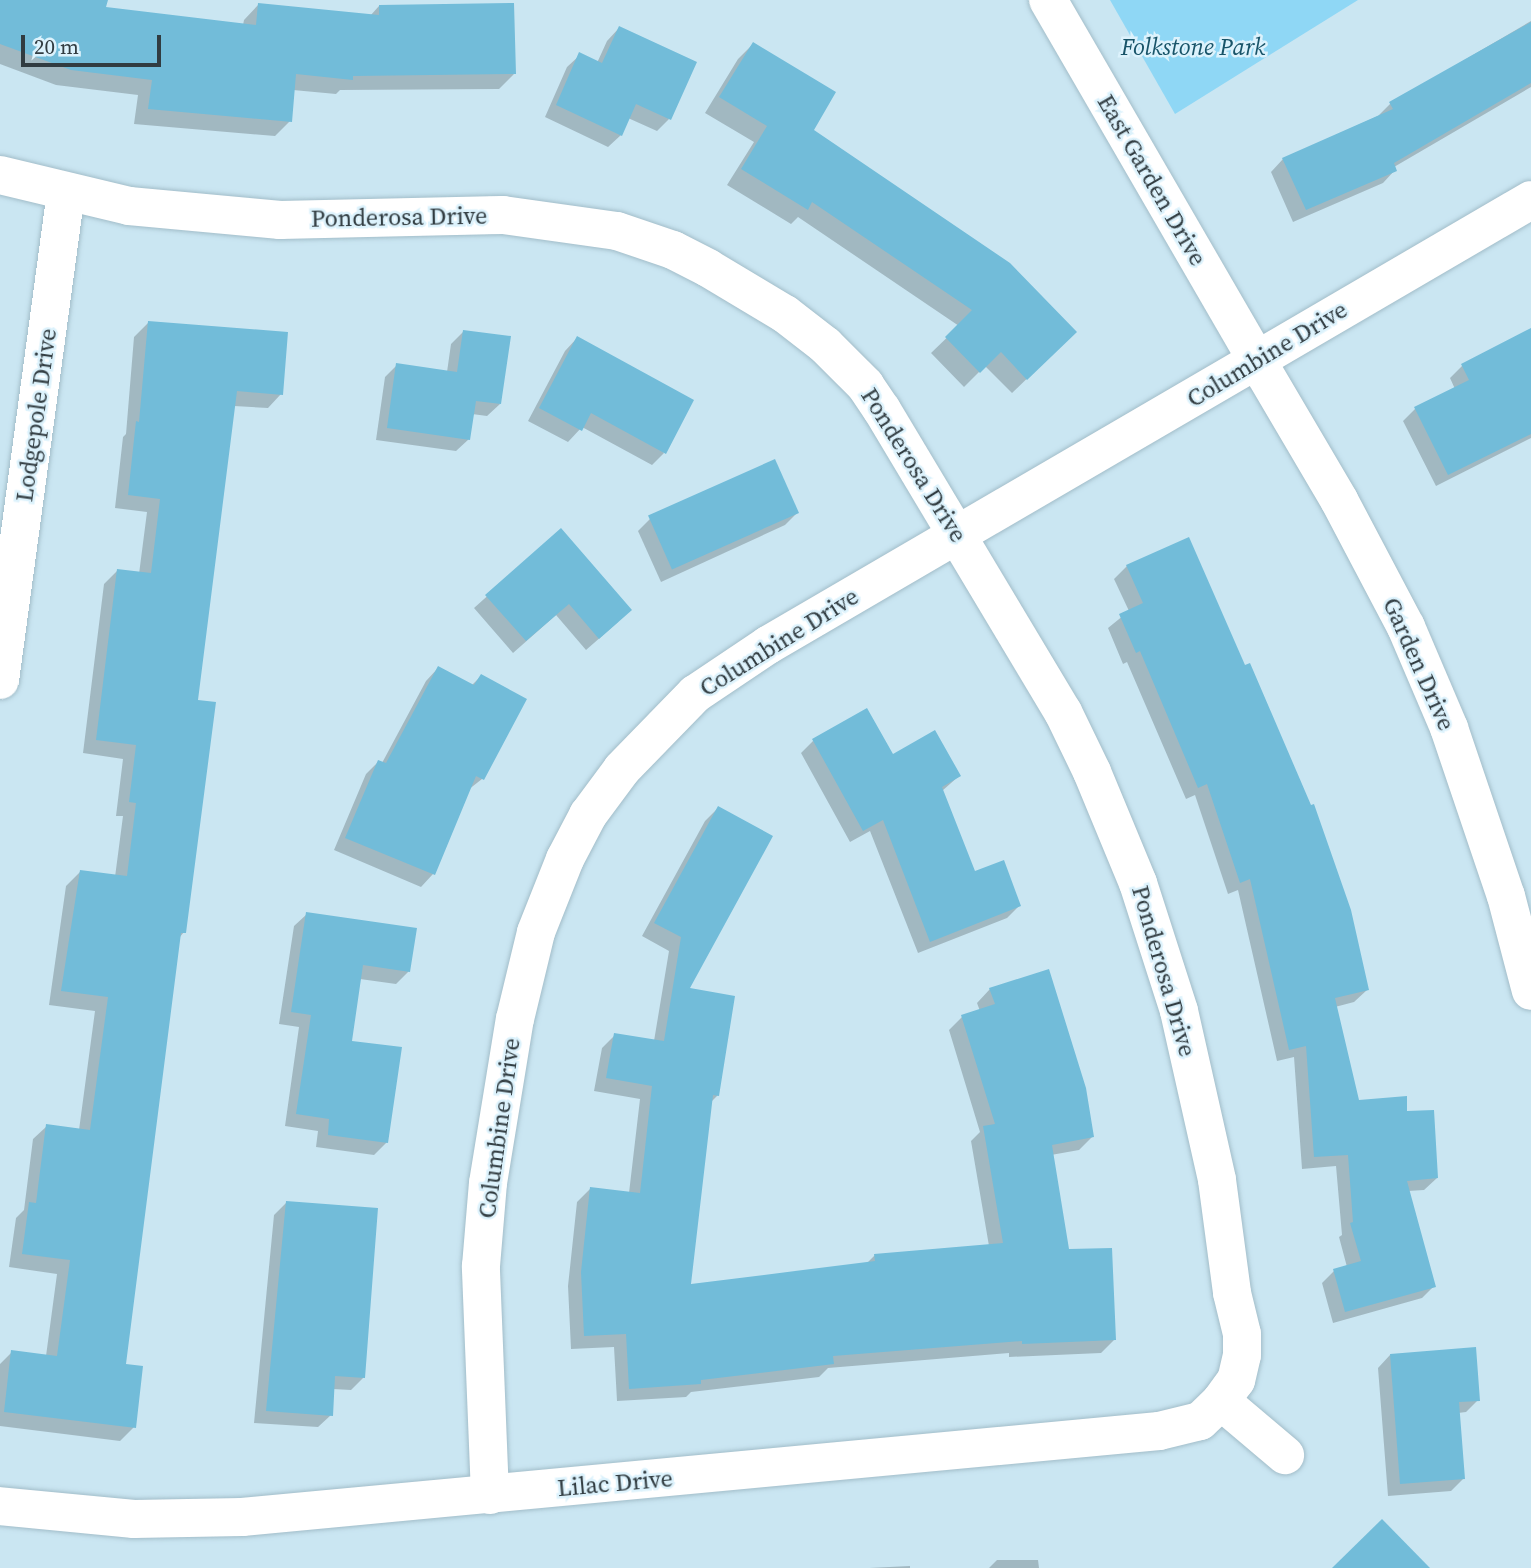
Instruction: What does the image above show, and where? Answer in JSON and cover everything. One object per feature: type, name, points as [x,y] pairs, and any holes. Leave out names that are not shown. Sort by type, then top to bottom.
[{"type":"street","name":"East Garden Drive","points":[[1048,0],[1256,359]]},
{"type":"street","name":"Ponderosa Drive","points":[[0,175],[129,206],[280,220],[503,215],[617,231],[673,250],[785,314],[825,345],[865,385],[958,533],[1063,712],[1092,772],[1138,883],[1179,1011],[1217,1180],[1232,1293],[1242,1334],[1242,1355],[1236,1380],[1221,1401]]},
{"type":"street","name":"Lodgepole Drive","points":[[0,680],[66,191]]},
{"type":"street","name":"Columbine Drive","points":[[490,1495],[481,1266],[488,1183],[518,1007],[536,932],[565,859],[588,815],[622,769],[695,694],[768,645],[1531,200]]},
{"type":"street","name":"Garden Drive","points":[[1256,359],[1339,500],[1406,627],[1449,728],[1506,896],[1531,991]]},
{"type":"street","points":[[1221,1401],[1286,1455]]},
{"type":"street","name":"Lilac Drive","points":[[0,1506],[134,1519],[242,1517],[1159,1431],[1200,1421],[1221,1401]]},
{"type":"green space","name":"Folkstone Park","points":[[1110,0],[1358,0],[1175,114]]},
{"type":"building","points":[[0,0],[108,0],[106,7],[256,25],[258,3],[379,15],[379,5],[514,3],[516,74],[353,76],[353,80],[296,74],[292,122],[148,109],[152,80],[71,70],[0,44]]},
{"type":"building","points":[[1531,22],[1531,83],[1394,163],[1397,171],[1306,210],[1282,158],[1393,109],[1389,102]]},
{"type":"building","points":[[619,26],[697,62],[671,120],[636,104],[622,136],[556,105],[579,52],[602,63]]},
{"type":"building","points":[[753,42],[836,92],[814,130],[1010,263],[1077,332],[1027,380],[1001,352],[980,373],[945,337],[972,310],[812,202],[808,210],[741,169],[767,126],[719,97]]},
{"type":"building","points":[[148,321],[288,332],[283,395],[237,391],[198,700],[216,702],[186,933],[181,933],[126,1364],[143,1366],[136,1428],[4,1412],[11,1350],[57,1356],[70,1260],[22,1254],[29,1202],[36,1203],[46,1124],[90,1130],[108,997],[61,991],[80,870],[127,876],[136,803],[129,802],[136,745],[96,740],[117,569],[151,573],[160,499],[128,495],[136,421],[139,422]]},
{"type":"building","points":[[1531,328],[1531,434],[1448,475],[1414,407],[1469,380],[1461,364]]},
{"type":"building","points":[[463,330],[511,336],[501,404],[476,401],[470,440],[387,428],[396,363],[457,372]]},
{"type":"building","points":[[577,336],[694,400],[666,454],[591,413],[582,431],[539,408]]},
{"type":"building","points":[[775,459],[799,513],[672,569],[648,516]]},
{"type":"building","points":[[561,528],[632,610],[599,639],[569,604],[526,641],[485,595]]},
{"type":"building","points":[[1189,537],[1245,665],[1250,663],[1311,805],[1314,804],[1351,910],[1369,990],[1335,998],[1359,1100],[1407,1096],[1407,1111],[1434,1110],[1438,1178],[1407,1181],[1436,1287],[1345,1312],[1333,1269],[1361,1261],[1350,1223],[1353,1222],[1348,1155],[1314,1157],[1306,1046],[1289,1050],[1250,879],[1240,883],[1207,784],[1198,788],[1140,651],[1136,653],[1119,614],[1143,603],[1126,565]]},
{"type":"building","points":[[438,666],[474,685],[481,674],[527,699],[484,780],[476,776],[435,875],[345,838],[378,760],[386,763]]},
{"type":"building","points":[[867,708],[893,754],[935,730],[961,776],[942,787],[975,871],[1004,860],[1021,906],[930,942],[883,820],[863,831],[812,739]]},
{"type":"building","points":[[718,806],[773,836],[690,988],[735,996],[719,1096],[713,1095],[691,1284],[875,1261],[874,1254],[1003,1243],[983,1126],[995,1124],[961,1015],[995,1004],[989,988],[1049,969],[1086,1088],[1094,1137],[1052,1145],[1069,1249],[1112,1248],[1116,1340],[1022,1344],[1022,1341],[833,1356],[834,1364],[701,1380],[701,1384],[629,1389],[626,1334],[584,1336],[581,1272],[590,1187],[640,1193],[652,1086],[606,1078],[614,1033],[664,1041],[681,937],[654,923]]},
{"type":"building","points":[[306,912],[417,928],[410,972],[363,965],[352,1041],[402,1047],[388,1143],[328,1135],[329,1119],[296,1114],[311,1015],[291,1012]]},
{"type":"building","points":[[286,1201],[378,1208],[365,1378],[335,1376],[333,1416],[266,1411]]},
{"type":"building","points":[[1476,1347],[1480,1401],[1459,1402],[1465,1479],[1400,1484],[1390,1354]]},
{"type":"building","points":[[1382,1519],[1430,1568],[1332,1568]]}]
